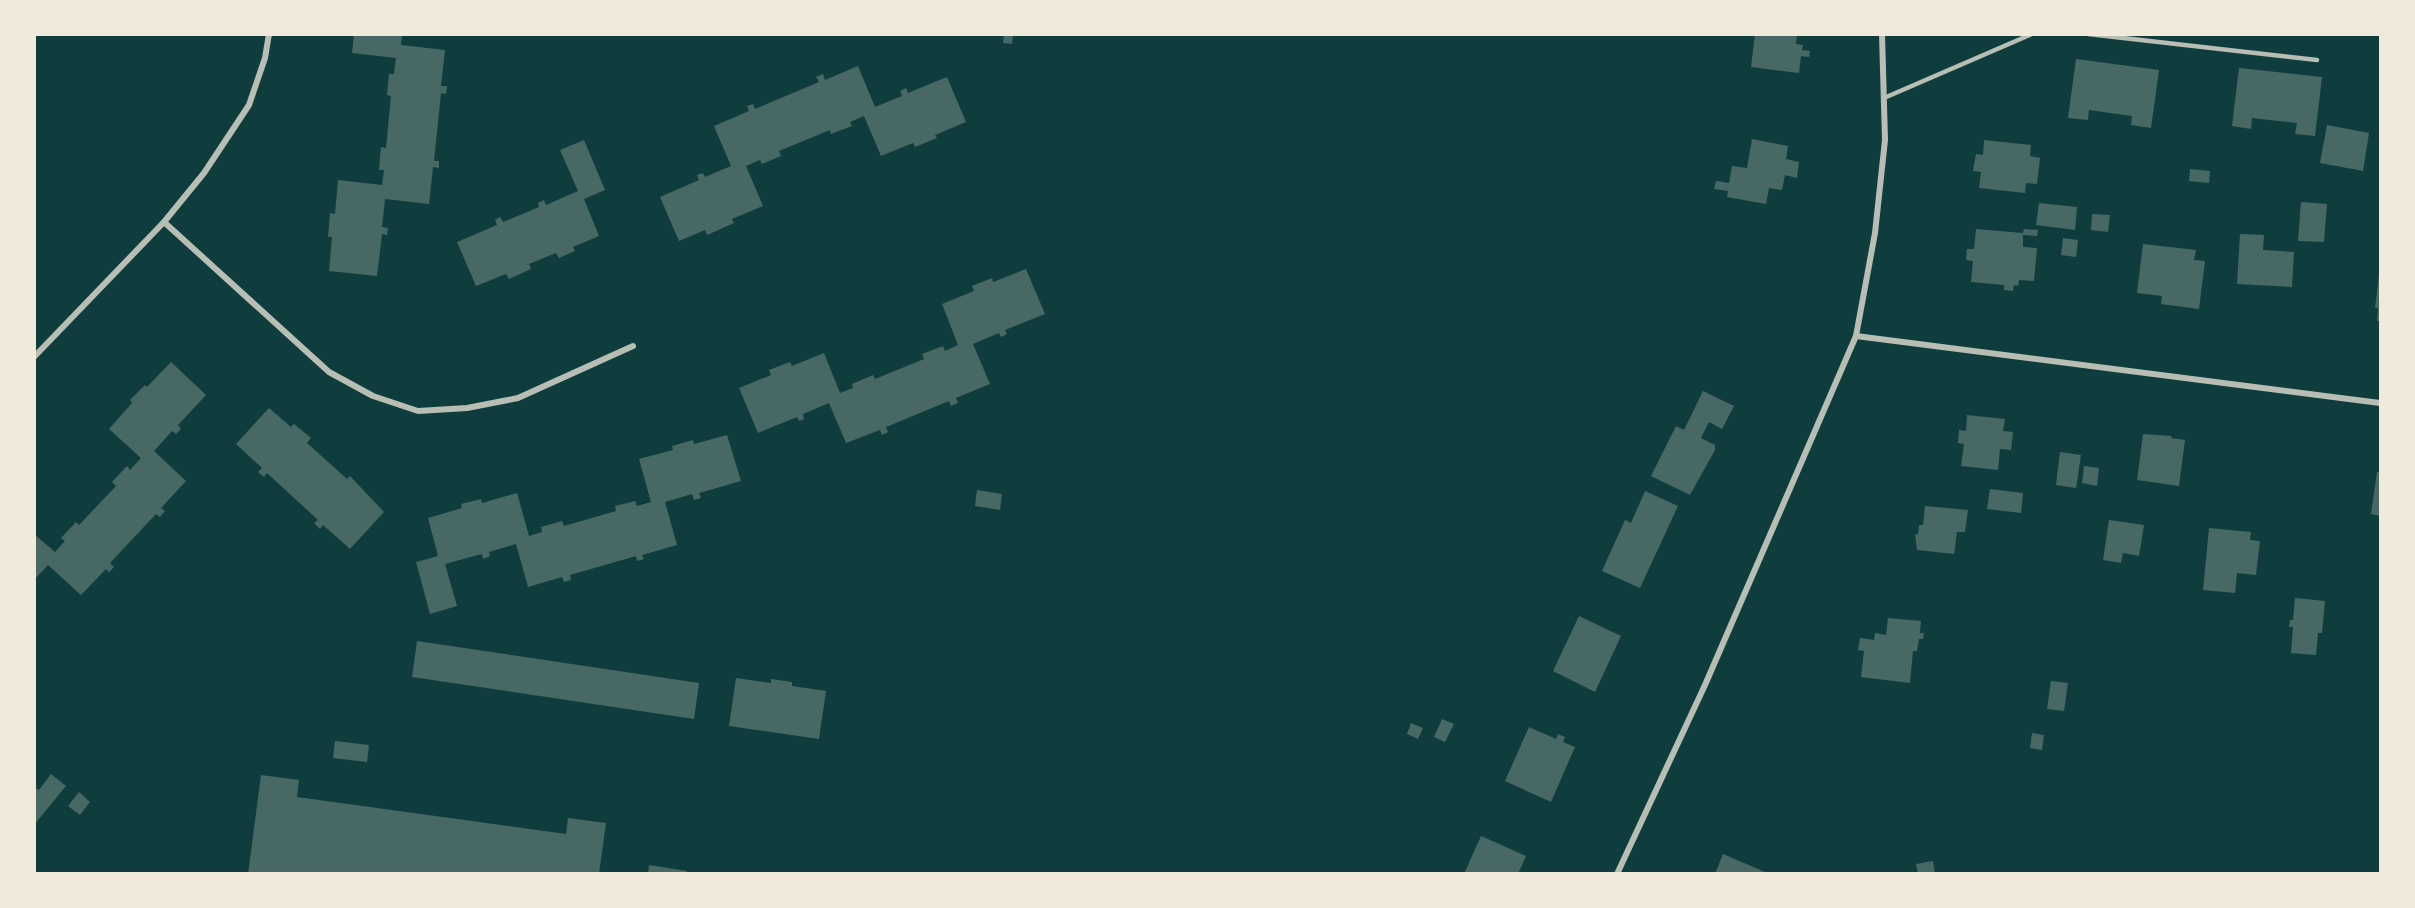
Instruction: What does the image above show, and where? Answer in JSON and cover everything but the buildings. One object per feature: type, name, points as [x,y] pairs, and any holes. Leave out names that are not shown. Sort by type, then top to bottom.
[{"type":"street","points":[[34,357],[164,222],[204,173],[249,105],[265,58],[269,34]]},
{"type":"street","points":[[1617,873],[1710,674],[1856,336],[1875,233],[1885,140],[1882,34]]},
{"type":"street","points":[[164,222],[329,372],[373,396],[418,411],[467,408],[518,398],[633,346]]},
{"type":"street","points":[[1856,336],[2380,404]]},
{"type":"lane","points":[[1884,98],[2032,34]]},
{"type":"lane","points":[[2088,34],[2317,60]]}]
